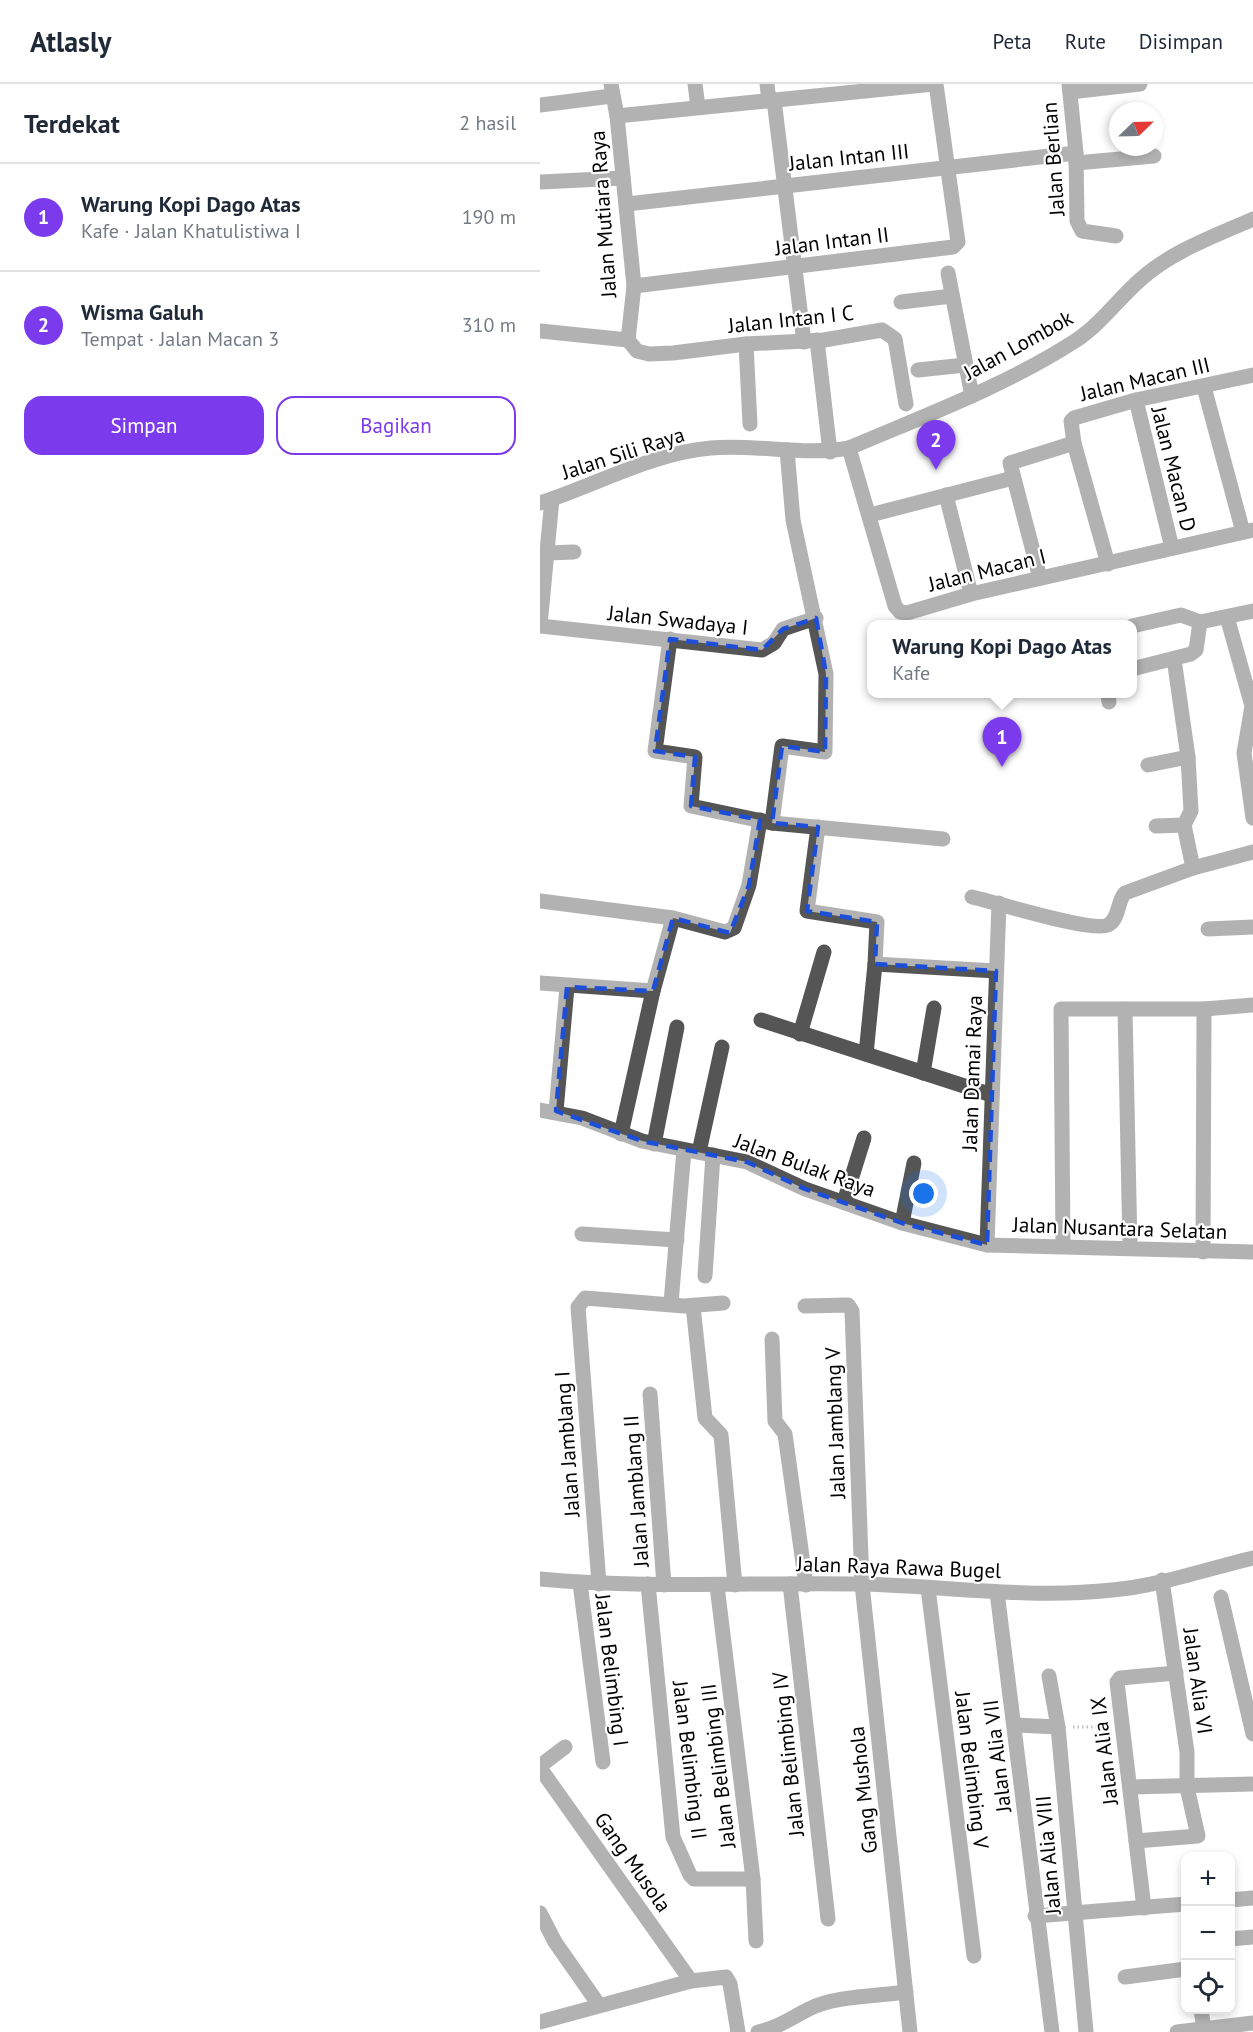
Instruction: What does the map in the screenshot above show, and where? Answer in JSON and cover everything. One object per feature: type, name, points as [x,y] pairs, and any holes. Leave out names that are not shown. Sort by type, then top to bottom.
[{"type":"street","points":[[695,84],[698,107]]},
{"type":"street","points":[[768,84],[785,185],[795,266],[811,341],[830,452]]},
{"type":"street","points":[[617,116],[772,100],[840,88],[935,84],[947,168]]},
{"type":"street","points":[[1070,88],[1140,84]]},
{"type":"street","name":"Jalan Berlian","points":[[1070,88],[1076,158],[1077,221],[1082,231],[1116,236]]},
{"type":"street","points":[[540,105],[611,90]]},
{"type":"street","name":"Jalan Mutiara Raya","points":[[611,90],[617,116],[634,286],[628,340]]},
{"type":"street","name":"Jalan Intan III","points":[[627,204],[947,168],[1076,158],[1154,156]]},
{"type":"street","name":"Jalan Intan II","points":[[634,286],[953,247],[958,242],[947,168]]},
{"type":"street","points":[[540,182],[623,178]]},
{"type":"street","name":"Jalan Lombok","points":[[787,450],[830,452],[849,448],[972,396],[1076,340],[1114,309],[1140,279],[1160,265],[1197,244],[1253,219]]},
{"type":"street","points":[[948,273],[972,396]]},
{"type":"street","points":[[901,302],[952,296]]},
{"type":"street","name":"Jalan Intan I C","points":[[628,340],[637,351],[650,354],[746,344],[811,341],[882,330],[890,333],[894,339],[906,404]]},
{"type":"street","points":[[540,331],[628,340]]},
{"type":"street","points":[[746,344],[750,424]]},
{"type":"street","points":[[918,370],[965,365]]},
{"type":"street","name":"Jalan Macan III","points":[[1074,443],[1070,430],[1074,418],[1136,400],[1253,375]]},
{"type":"street","points":[[1204,387],[1248,531]]},
{"type":"street","name":"Jalan Macan D","points":[[1136,400],[1172,548]]},
{"type":"street","points":[[1040,578],[1010,463],[1074,443],[1108,564]]},
{"type":"street","name":"Jalan Sili Raya","points":[[546,501],[662,458],[711,448],[756,447],[787,450]]},
{"type":"street","name":"Jalan Macan I","points":[[849,448],[895,606],[900,612],[907,613],[971,594],[1248,531]]},
{"type":"street","points":[[540,901],[673,918],[725,932],[734,928],[749,885],[766,822],[782,746],[825,752],[826,674],[816,618],[793,520],[787,450]]},
{"type":"street","points":[[870,515],[1013,478]]},
{"type":"street","points":[[946,495],[971,594]]},
{"type":"street","points":[[540,626],[542,577],[547,553],[546,501]]},
{"type":"street","points":[[547,553],[574,552]]},
{"type":"street","points":[[1137,625],[1181,615],[1200,622],[1253,611]]},
{"type":"street","points":[[1227,616],[1252,706],[1245,753],[1253,818]]},
{"type":"street","name":"Jalan Swadaya I","points":[[540,626],[762,650],[774,643],[783,629],[816,618]]},
{"type":"street","points":[[1137,668],[1191,654],[1196,650],[1200,622]]},
{"type":"street","points":[[670,639],[655,752],[694,758],[691,806],[766,822],[943,839]]},
{"type":"street","points":[[1174,659],[1188,757],[1191,811],[1184,825],[1193,868]]},
{"type":"street","points":[[1148,765],[1188,757]]},
{"type":"street","points":[[1156,826],[1184,825]]},
{"type":"street","points":[[818,827],[807,912],[877,922],[866,1054]]},
{"type":"street","points":[[972,897],[1081,924],[1104,926],[1113,921],[1125,892],[1193,868],[1253,852]]},
{"type":"street","name":"Jalan Damai Raya","points":[[987,1245],[999,903]]},
{"type":"street","points":[[621,1134],[652,991],[673,918]]},
{"type":"street","points":[[1208,929],[1253,927]]},
{"type":"street","points":[[800,1034],[824,952]]},
{"type":"street","points":[[875,964],[996,971]]},
{"type":"street","points":[[540,983],[567,987],[652,991]]},
{"type":"street","points":[[556,1111],[567,987]]},
{"type":"street","points":[[1063,1246],[1061,1009],[1204,1009],[1253,1005]]},
{"type":"street","points":[[923,1073],[934,1008]]},
{"type":"street","points":[[1125,1009],[1130,1247]]},
{"type":"street","points":[[1203,1252],[1204,1009]]},
{"type":"street","points":[[761,1020],[992,1095]]},
{"type":"street","points":[[654,1144],[676,1027]]},
{"type":"street","points":[[722,1047],[677,1239],[672,1303],[693,1306],[723,1303]]},
{"type":"street","name":"Jalan Bulak Raya","points":[[540,1110],[556,1111],[582,1118],[621,1134],[654,1144],[747,1162],[805,1189],[902,1223],[987,1245]]},
{"type":"street","points":[[844,1202],[864,1138]]},
{"type":"street","points":[[699,1152],[705,1276]]},
{"type":"street","points":[[902,1223],[914,1163]]},
{"type":"street","points":[[582,1234],[677,1239]]},
{"type":"street","name":"Jalan Nusantara Selatan","points":[[987,1245],[1253,1252]]},
{"type":"street","name":"Jalan Jamblang I","points":[[599,1584],[578,1307],[585,1298],[672,1303]]},
{"type":"street","name":"Jalan Jamblang V","points":[[805,1306],[848,1305],[852,1311],[862,1584]]},
{"type":"street","points":[[693,1306],[705,1418],[721,1435],[735,1585]]},
{"type":"street","points":[[772,1339],[775,1421],[785,1434],[806,1585]]},
{"type":"street","name":"Jalan Jamblang II","points":[[650,1394],[664,1585]]},
{"type":"street","name":"Jalan Raya Rawa Bugel","points":[[540,1580],[599,1584],[717,1586],[862,1584],[997,1592],[1109,1591],[1253,1558]]},
{"type":"street","name":"Jalan Alia VI","points":[[1162,1580],[1187,1752],[1187,1787]]},
{"type":"street","name":"Jalan Belimbing I","points":[[580,1583],[603,1762]]},
{"type":"street","name":"Jalan Belimbing II","points":[[648,1584],[674,1836],[690,1875],[694,1879],[753,1879]]},
{"type":"street","name":"Jalan Belimbing IV","points":[[790,1584],[828,1919]]},
{"type":"street","name":"Gang Mushola","points":[[862,1584],[910,2032]]},
{"type":"street","name":"Jalan Belimbing III","points":[[717,1586],[753,1879],[756,1941]]},
{"type":"street","name":"Jalan Belimbing V","points":[[928,1588],[974,1956]]},
{"type":"street","name":"Jalan Alia VII","points":[[997,1592],[1016,1725],[1035,1916],[1052,2032]]},
{"type":"street","points":[[1221,1597],[1253,1734]]},
{"type":"street","name":"Jalan Alia IX","points":[[1144,1908],[1118,1680],[1176,1673]]},
{"type":"street","name":"Jalan Alia VIII","points":[[1049,1676],[1058,1727],[1086,2032]]},
{"type":"street","points":[[1016,1725],[1058,1727]]},
{"type":"street","points":[[540,1767],[565,1747]]},
{"type":"street","name":"Gang Musola","points":[[540,1767],[691,1981]]},
{"type":"street","points":[[1130,1787],[1253,1784]]},
{"type":"street","points":[[1136,1841],[1198,1836],[1187,1787]]},
{"type":"street","points":[[1235,1900],[1253,1898]]},
{"type":"street","points":[[1035,1916],[1075,1911],[1181,1905]]},
{"type":"street","points":[[540,1912],[555,1942],[599,2005]]},
{"type":"street","points":[[1235,1939],[1253,1937]]},
{"type":"street","points":[[1125,1977],[1181,1970]]},
{"type":"street","points":[[540,2022],[691,1981],[726,1977],[730,1984],[738,2032]]},
{"type":"street","points":[[758,2032],[788,2022],[810,2008],[840,2001],[906,1992]]},
{"type":"street","points":[[1202,2014],[1203,2028]]},
{"type":"street","points":[[1177,2032],[1253,2023]]},
{"type":"path","points":[[1058,1727],[1122,1727]]},
{"type":"highlighted area","points":[[816,618],[826,674],[825,752],[782,746],[772,823],[818,827],[807,911],[877,922],[875,964],[996,971],[987,1245],[902,1223],[805,1189],[747,1162],[642,1141],[556,1111],[567,987],[653,991],[673,918],[730,933],[749,885],[760,820],[691,806],[695,757],[655,751],[670,639],[762,650],[783,629]]},
{"type":"place","name":"Wisma Galuh","points":[[936,470]]},
{"type":"place","name":"Warung Kopi Dago Atas","points":[[1002,767]]}]
